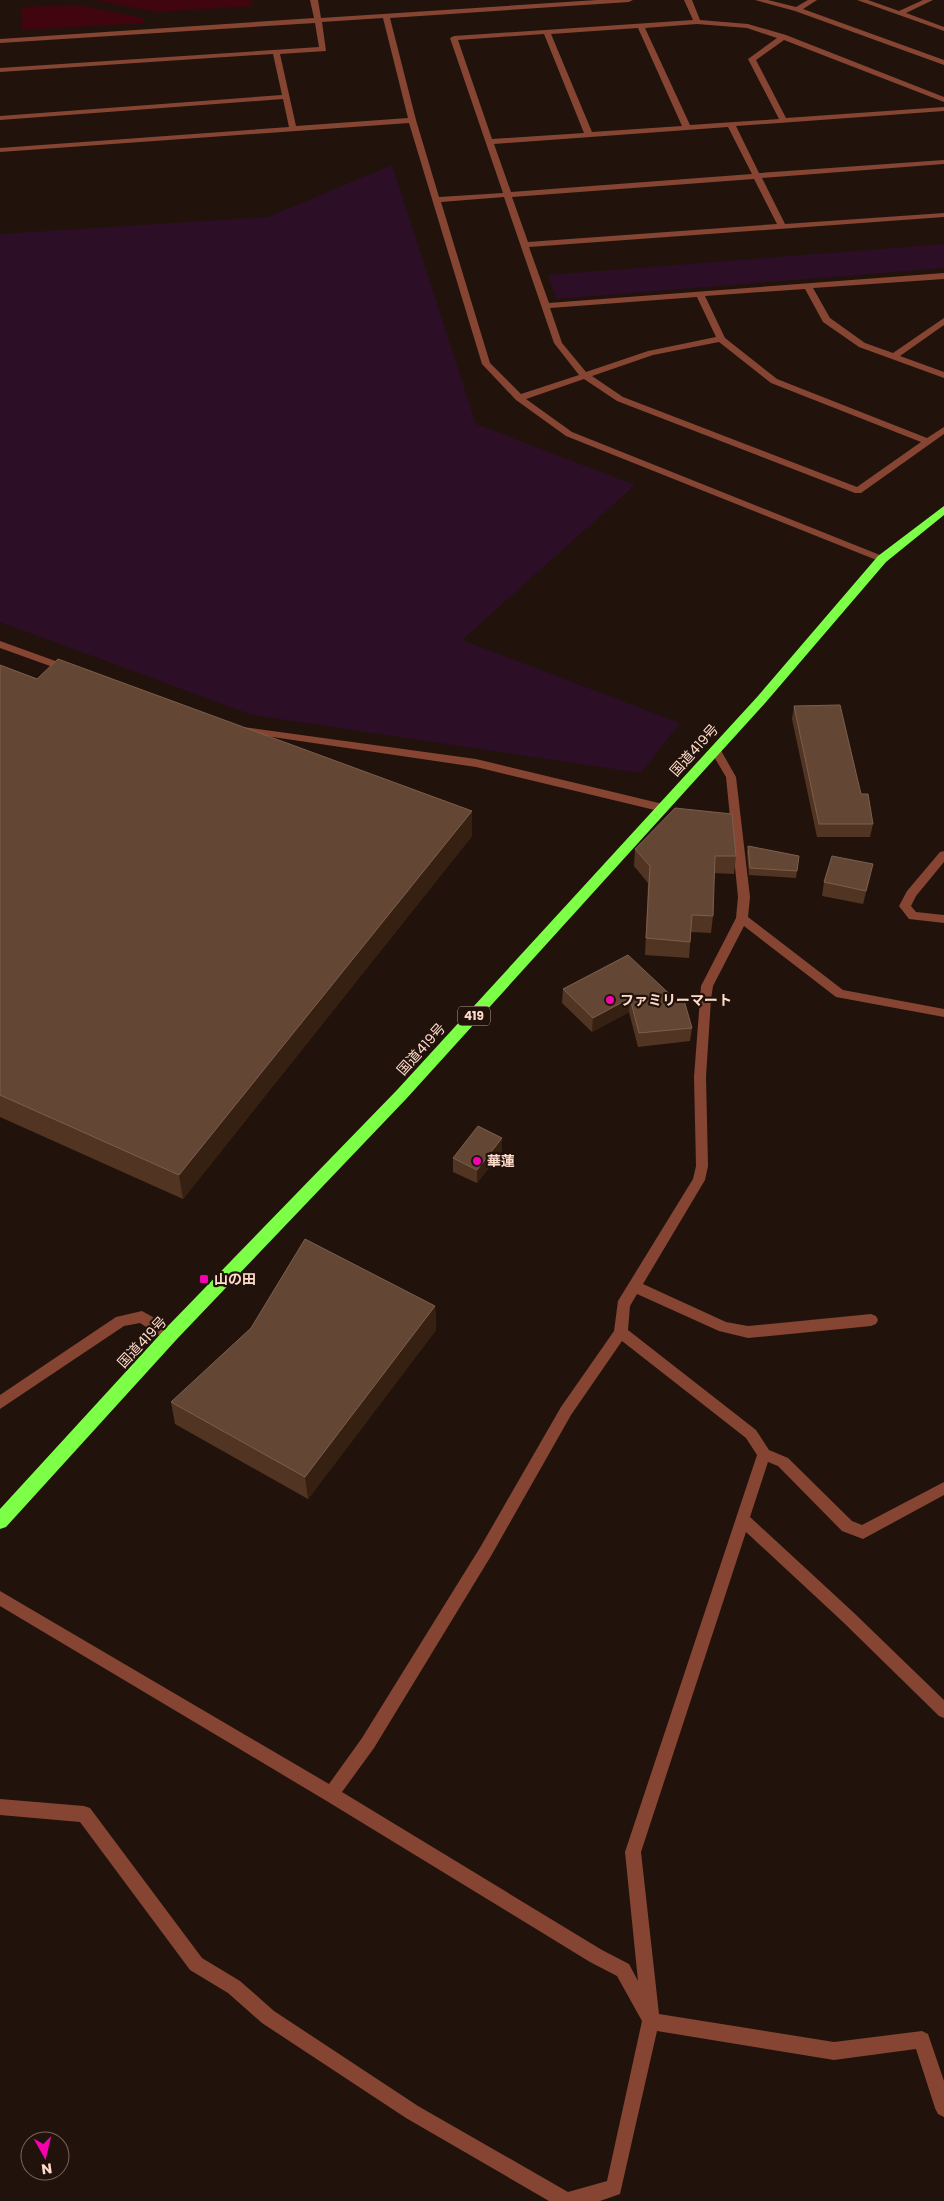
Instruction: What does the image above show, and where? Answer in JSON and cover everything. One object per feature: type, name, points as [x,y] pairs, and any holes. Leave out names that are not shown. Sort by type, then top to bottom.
[{"type":"highway","name":"国道419号","points":[[0,1521],[172,1334],[402,1094],[664,808],[882,559],[944,509]]},
{"type":"street","points":[[0,70],[323,49],[314,0]]},
{"type":"street","points":[[0,41],[629,0]]},
{"type":"street","points":[[688,0],[697,22]]},
{"type":"street","points":[[759,0],[797,9],[944,63]]},
{"type":"street","points":[[797,9],[813,0]]},
{"type":"street","points":[[861,0],[944,29]]},
{"type":"street","points":[[901,13],[929,0]]},
{"type":"street","points":[[386,17],[412,120],[486,364],[519,398],[569,434],[882,559]]},
{"type":"street","points":[[944,100],[783,37],[748,26],[697,22],[454,38],[558,343],[584,376],[620,399],[858,490],[944,430]]},
{"type":"street","points":[[640,26],[687,128]]},
{"type":"street","points":[[547,32],[589,135]]},
{"type":"street","points":[[783,37],[752,59],[784,122]]},
{"type":"street","points":[[276,52],[293,129]]},
{"type":"street","points":[[0,118],[286,97]]},
{"type":"street","points":[[489,142],[944,109]]},
{"type":"street","points":[[0,150],[412,120]]},
{"type":"street","points":[[731,125],[782,226]]},
{"type":"street","points":[[436,200],[944,162]]},
{"type":"street","points":[[523,245],[944,216]]},
{"type":"street","points":[[545,306],[944,276]]},
{"type":"street","points":[[808,286],[826,320],[862,345],[944,375]]},
{"type":"street","points":[[700,294],[721,339],[774,381],[928,442]]},
{"type":"street","points":[[894,357],[944,321]]},
{"type":"street","points":[[519,398],[651,353],[721,339]]},
{"type":"street","points":[[0,644],[82,675]]},
{"type":"street","points":[[228,727],[476,763],[664,808]]},
{"type":"street","points":[[331,1794],[389,1710],[486,1551],[566,1411],[621,1332],[624,1305],[699,1180],[702,1166],[700,1077],[707,986],[742,918],[744,896],[731,777],[715,750]]},
{"type":"street","points":[[944,855],[911,894],[905,906],[913,916],[944,919]]},
{"type":"street","points":[[742,918],[840,994],[944,1013]]},
{"type":"street","points":[[634,1286],[724,1327],[748,1332],[871,1320]]},
{"type":"street","points":[[0,1403],[121,1321],[142,1317],[172,1334]]},
{"type":"street","points":[[621,1332],[751,1434],[764,1454],[783,1462],[847,1526],[862,1532],[944,1488]]},
{"type":"street","points":[[0,1807],[84,1814],[196,1964],[234,1987],[268,2017],[412,2112],[568,2201],[614,2188],[651,2021],[633,1852],[764,1454]]},
{"type":"street","points":[[742,1519],[848,1617],[944,1712]]},
{"type":"street","points":[[0,1598],[331,1794],[596,1956],[623,1970],[651,2021]]},
{"type":"street","points":[[651,2021],[834,2051],[922,2040],[944,2108]]},
{"type":"shaded area","points":[[96,0],[250,0],[253,6],[156,12]]},
{"type":"shaded area","points":[[77,5],[143,18],[143,23],[22,30],[21,7]]},
{"type":"shaded area","points":[[392,165],[476,424],[635,485],[462,640],[680,723],[641,773],[252,715],[0,622],[0,234],[268,217]]},
{"type":"shaded area","points":[[944,244],[944,268],[556,299],[548,275]]},
{"type":"building","points":[[58,659],[472,811],[179,1175],[0,1095],[0,665],[37,679]]},
{"type":"building","points":[[840,705],[861,794],[868,794],[873,824],[819,824],[794,706]]},
{"type":"building","points":[[675,808],[732,814],[736,856],[715,856],[713,916],[692,915],[690,942],[646,938],[650,866],[635,849]]},
{"type":"building","points":[[748,846],[799,856],[797,871],[750,868]]},
{"type":"building","points":[[832,856],[873,864],[866,891],[824,882]]},
{"type":"building","points":[[628,955],[677,1001],[684,1000],[692,1028],[639,1033],[630,998],[593,1018],[563,989]]},
{"type":"building","points":[[478,1126],[502,1138],[477,1170],[453,1158]]},
{"type":"building","points":[[305,1239],[435,1306],[305,1477],[171,1402],[251,1328]]},
{"type":"place","name":"ファミリーマート","points":[[610,1000]]},
{"type":"place","name":"華蓮","points":[[477,1161]]},
{"type":"place","name":"山の田","points":[[204,1279]]}]
